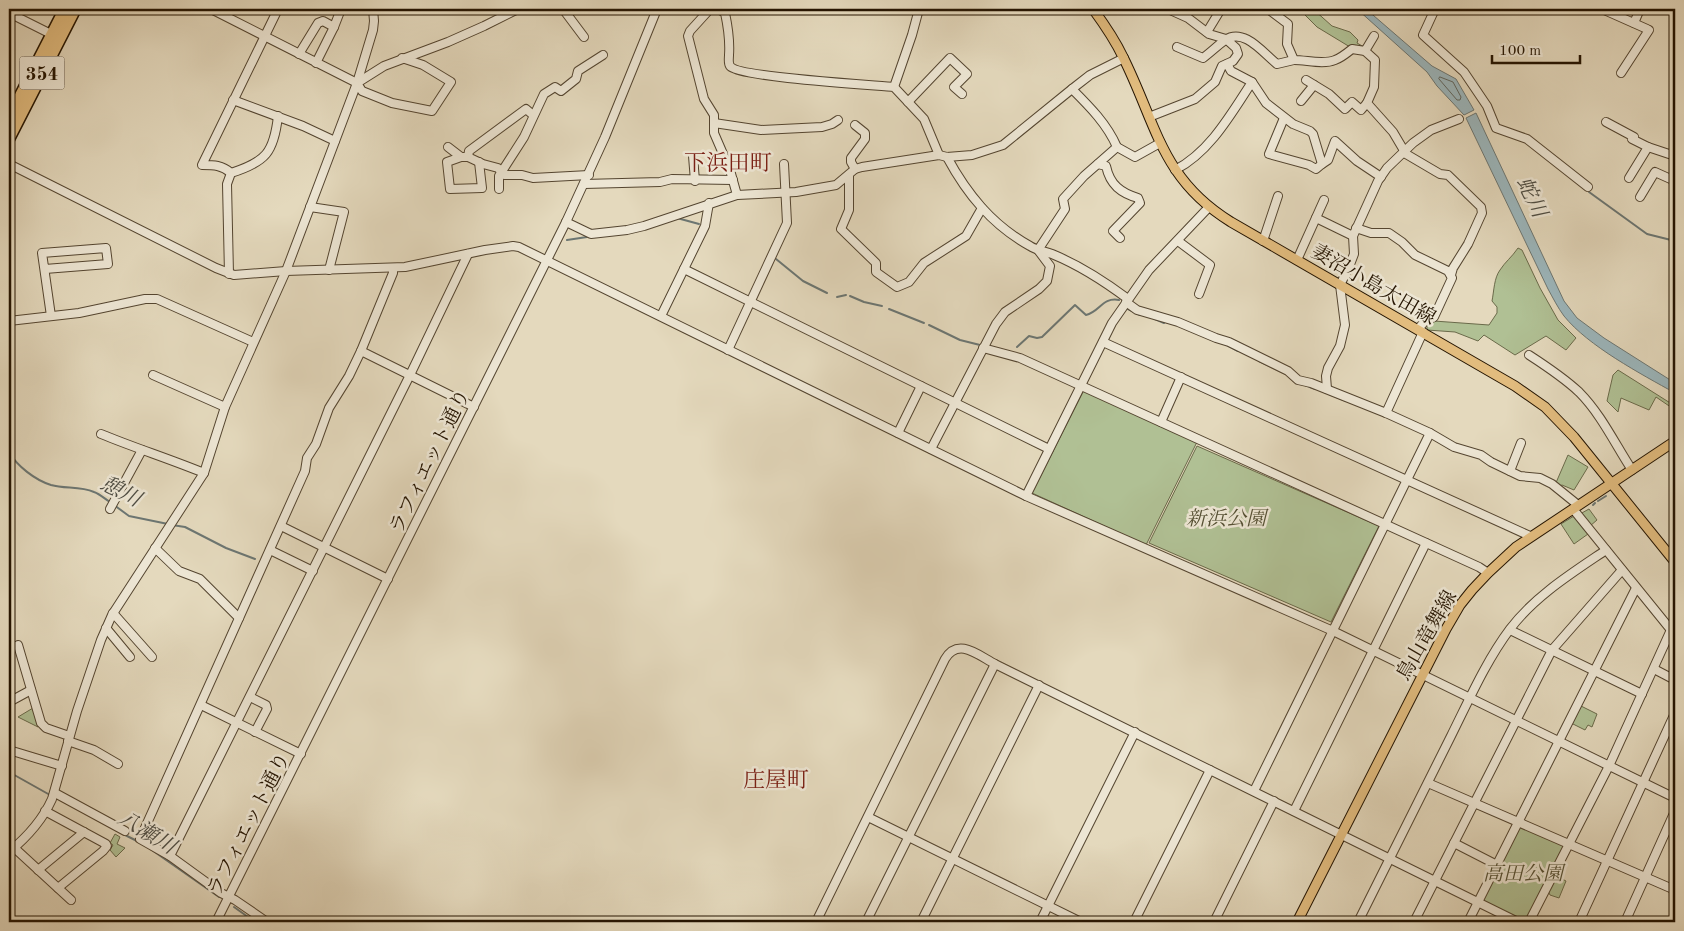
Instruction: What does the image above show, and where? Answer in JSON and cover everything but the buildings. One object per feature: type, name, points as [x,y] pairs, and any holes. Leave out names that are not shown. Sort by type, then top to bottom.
[{"type":"highway","name":"354","points":[[9,118],[65,9]]},
{"type":"highway","name":"354","points":[[9,138],[75,9]]},
{"type":"main road","name":"妻沼小島太田線","points":[[1093,9],[1124,58],[1160,144],[1175,170],[1194,193],[1210,207],[1264,241],[1534,398],[1569,431],[1675,562]]},
{"type":"main road","name":"鳥山竜舞線","points":[[1297,922],[1340,834],[1460,605],[1488,573],[1530,536],[1675,441]]},
{"type":"street","points":[[211,9],[357,83],[362,91],[392,102],[432,111],[451,82],[423,65],[402,58]]},
{"type":"street","points":[[231,173],[218,165],[202,165],[278,9]]},
{"type":"street","points":[[316,63],[341,9]]},
{"type":"street","points":[[71,900],[10,847],[45,811],[55,793],[82,695],[113,612],[204,472],[225,407],[286,271],[357,83],[373,30],[373,9]]},
{"type":"street","points":[[357,83],[384,66],[484,26],[518,9]]},
{"type":"street","points":[[563,9],[584,37]]},
{"type":"street","name":"ラフィエット通り","points":[[216,922],[566,222],[588,175],[657,9]]},
{"type":"street","points":[[710,9],[690,31],[688,36],[704,99],[712,110],[714,133],[730,170],[737,195]]},
{"type":"street","points":[[721,9],[725,13],[730,43],[729,62],[734,70],[763,76],[894,87],[924,119],[943,156],[960,181],[1000,226],[1030,247],[1050,253],[1108,284],[1137,310],[1178,322],[1229,342],[1288,371],[1298,380],[1386,413],[1430,433],[1454,447],[1481,455],[1523,477],[1540,478],[1552,484],[1576,507],[1606,550],[1671,630]]},
{"type":"street","points":[[765,9],[817,9]]},
{"type":"street","points":[[894,87],[912,36],[919,9]]},
{"type":"street","points":[[1149,117],[1195,99],[1215,82],[1220,68],[1236,59],[1238,54],[1236,48],[1226,40],[1207,32],[1188,18],[1170,9]]},
{"type":"street","points":[[1207,32],[1221,9]]},
{"type":"street","points":[[1268,9],[1288,24],[1287,44],[1294,60]]},
{"type":"street","points":[[1435,9],[1423,35],[1464,72],[1487,106],[1496,128],[1527,139],[1588,187]]},
{"type":"street","points":[[1602,9],[1648,30],[1621,73]]},
{"type":"street","points":[[1634,23],[1640,9]]},
{"type":"street","points":[[9,12],[52,34]]},
{"type":"street","points":[[299,54],[318,22],[323,20],[334,27]]},
{"type":"street","points":[[1177,47],[1204,58],[1226,40],[1234,36],[1244,37],[1277,64],[1294,60],[1324,63],[1335,60],[1352,49],[1365,51],[1375,60],[1374,87],[1367,103],[1361,110],[1352,102],[1345,109],[1329,94],[1306,80]]},
{"type":"street","points":[[1365,51],[1374,36]]},
{"type":"street","points":[[499,189],[499,176],[524,137],[544,94],[555,87],[561,91],[576,79],[578,71],[603,56]]},
{"type":"street","points":[[908,102],[950,58],[967,74],[954,87],[962,94]]},
{"type":"street","points":[[566,222],[591,234],[627,230],[737,195],[785,193],[836,185],[852,172],[943,156],[972,155],[987,151],[1003,145],[1090,75],[1124,58]]},
{"type":"street","points":[[1227,64],[1231,70],[1252,82],[1266,104],[1292,124],[1313,134],[1322,164]]},
{"type":"street","points":[[1175,170],[1195,157],[1220,130],[1252,82]]},
{"type":"street","points":[[1301,100],[1314,85]]},
{"type":"street","points":[[1072,89],[1110,132],[1117,147],[1135,157],[1160,144]]},
{"type":"street","points":[[233,100],[303,126],[335,141]]},
{"type":"street","points":[[1367,103],[1393,132],[1406,154],[1440,174],[1448,175],[1483,210],[1468,244],[1453,268],[1452,278],[1434,317],[1426,320],[1386,413]]},
{"type":"street","points":[[480,162],[482,188],[450,189],[448,162],[465,157],[468,151],[526,109],[533,115]]},
{"type":"street","points":[[231,173],[251,167],[264,157],[275,139],[278,116]]},
{"type":"street","points":[[1284,118],[1269,154],[1309,165],[1316,169],[1328,160],[1335,141],[1357,161],[1381,177]]},
{"type":"street","points":[[1327,390],[1326,376],[1328,368],[1340,346],[1345,325],[1340,284],[1354,254],[1355,232],[1381,177],[1403,151],[1431,130],[1459,118]]},
{"type":"street","points":[[714,123],[761,130],[822,127],[838,120]]},
{"type":"street","points":[[1606,122],[1648,147],[1675,156]]},
{"type":"street","points":[[855,125],[865,133],[865,139],[851,158],[852,172],[849,210],[841,229],[876,263],[876,272],[897,287],[909,282],[924,263],[966,236],[982,208]]},
{"type":"street","points":[[448,147],[465,157],[498,168],[504,175],[522,175],[533,178],[588,175]]},
{"type":"street","points":[[1038,250],[1064,209],[1063,199],[1117,147]]},
{"type":"street","points":[[1630,178],[1648,147]]},
{"type":"street","points":[[692,156],[695,181]]},
{"type":"street","points":[[9,164],[216,268],[234,275],[419,266],[468,254],[513,246],[520,247],[1026,496],[1333,631],[1675,798]]},
{"type":"street","points":[[728,350],[787,223],[784,164]]},
{"type":"street","points":[[1098,164],[1106,166],[1114,184],[1125,194],[1138,198],[1140,203],[1113,230],[1120,238]]},
{"type":"street","points":[[1640,197],[1656,172],[1675,181]]},
{"type":"street","points":[[229,274],[227,184],[231,173]]},
{"type":"street","points":[[584,184],[660,182],[672,179],[695,181],[733,180]]},
{"type":"street","points":[[1264,241],[1278,196]]},
{"type":"street","points":[[1297,260],[1324,200]]},
{"type":"street","points":[[661,316],[705,226],[709,203]]},
{"type":"street","points":[[310,207],[344,212],[330,270]]},
{"type":"street","points":[[1026,496],[1112,323],[1149,270],[1210,207]]},
{"type":"street","points":[[1316,218],[1355,232],[1389,233],[1402,242],[1414,255],[1448,271],[1451,275]]},
{"type":"street","points":[[1178,241],[1210,265],[1199,294]]},
{"type":"street","points":[[45,268],[108,264],[106,248],[42,253],[51,316]]},
{"type":"street","points":[[931,449],[983,348],[1004,312],[1039,289],[1047,281],[1050,266],[1038,250]]},
{"type":"street","points":[[170,856],[313,571],[468,254]]},
{"type":"street","points":[[267,922],[221,893],[170,856],[140,838],[281,526],[305,471],[307,458],[319,436],[328,408],[349,376],[361,352],[393,273],[393,268]]},
{"type":"street","points":[[684,269],[1049,449]]},
{"type":"street","points":[[9,321],[109,308],[158,299],[254,342]]},
{"type":"street","points":[[1103,342],[1530,536]]},
{"type":"street","points":[[983,348],[1020,358],[1081,385],[1386,524],[1479,567],[1488,573]]},
{"type":"street","points":[[361,352],[474,407]]},
{"type":"street","points":[[1529,355],[1579,392],[1594,409],[1632,470]]},
{"type":"street","points":[[153,375],[225,407]]},
{"type":"street","points":[[1161,422],[1181,377]]},
{"type":"street","points":[[898,433],[921,386]]},
{"type":"street","points":[[1254,791],[1430,433]]},
{"type":"street","points":[[101,434],[204,472]]},
{"type":"street","points":[[1510,471],[1521,443]]},
{"type":"street","points":[[112,506],[142,450]]},
{"type":"street","points":[[281,526],[325,546],[388,579]]},
{"type":"street","points":[[1294,811],[1426,543]]},
{"type":"street","points":[[155,548],[179,571],[200,580],[239,618]]},
{"type":"street","points":[[270,550],[313,571]]},
{"type":"street","points":[[1358,922],[1492,656],[1522,616],[1559,582],[1606,550]]},
{"type":"street","points":[[1414,922],[1552,650],[1622,570]]},
{"type":"street","points":[[1468,922],[1636,588]]},
{"type":"street","points":[[113,612],[152,657]]},
{"type":"street","points":[[1529,922],[1609,766],[1675,622]]},
{"type":"street","points":[[106,628],[130,657]]},
{"type":"street","points":[[1510,630],[1642,694]]},
{"type":"street","points":[[18,645],[42,726],[94,750],[118,764]]},
{"type":"street","points":[[816,922],[949,652],[959,648],[965,648],[1518,922]]},
{"type":"street","points":[[866,922],[995,664]]},
{"type":"street","points":[[1654,669],[1675,680]]},
{"type":"street","points":[[921,922],[1039,685]]},
{"type":"street","points":[[9,702],[31,690]]},
{"type":"street","points":[[250,697],[266,705],[267,709],[255,732]]},
{"type":"street","points":[[200,705],[301,754]]},
{"type":"street","points":[[1580,922],[1675,712]]},
{"type":"street","points":[[1040,922],[1135,732]]},
{"type":"street","points":[[9,750],[62,766]]},
{"type":"street","points":[[1134,922],[1210,770]]},
{"type":"street","points":[[1428,783],[1675,890]]},
{"type":"street","points":[[55,793],[125,831]]},
{"type":"street","points":[[1214,922],[1274,801]]},
{"type":"street","points":[[45,811],[106,844],[106,848],[58,888]]},
{"type":"street","points":[[1625,922],[1675,811]]},
{"type":"street","points":[[868,817],[1081,922]]},
{"type":"street","points":[[38,870],[84,832]]},
{"type":"street","points":[[1454,843],[1497,865]]},
{"type":"green space","points":[[1299,9],[1313,9],[1332,26],[1350,32],[1358,40],[1357,43],[1364,47],[1350,47],[1317,27]]},
{"type":"green space","points":[[1518,248],[1522,250],[1558,320],[1576,338],[1566,350],[1546,336],[1515,355],[1484,335],[1478,341],[1455,332],[1427,330],[1427,325],[1434,321],[1489,325],[1497,313],[1497,307],[1492,301],[1496,277]]},
{"type":"green space","points":[[1618,370],[1675,406],[1675,410],[1656,397],[1649,410],[1621,398],[1618,412],[1607,401],[1613,375]]},
{"type":"green space","points":[[1084,390],[1197,442],[1146,545],[1032,493]]},
{"type":"green space","name":"新浜公園","points":[[1197,446],[1379,526],[1331,622],[1149,543]]},
{"type":"green space","points":[[1568,455],[1588,467],[1574,490],[1562,485],[1558,487],[1555,485]]},
{"type":"green space","points":[[1589,509],[1597,520],[1590,526],[1580,514]]},
{"type":"green space","points":[[1574,516],[1588,534],[1574,544],[1561,524]]},
{"type":"green space","points":[[1579,705],[1597,714],[1592,727],[1588,725],[1585,730],[1571,723]]},
{"type":"green space","points":[[33,708],[38,727],[18,717]]},
{"type":"green space","name":"高田公園","points":[[1518,827],[1562,845],[1563,848],[1527,919],[1523,921],[1484,902],[1483,898]]},
{"type":"green space","points":[[115,834],[120,837],[117,844],[125,848],[116,857],[110,850],[113,845],[110,843]]},
{"type":"green space","points":[[1556,876],[1566,881],[1559,898],[1550,895],[1548,891]]},
{"type":"water","points":[[1357,9],[1366,9],[1432,66],[1456,79],[1474,110],[1464,115],[1437,86],[1427,72]]},
{"type":"water","points":[[1476,113],[1564,301],[1577,318],[1604,338],[1675,383],[1675,393],[1601,349],[1574,327],[1564,316],[1548,289],[1466,118]]},
{"type":"waterway","points":[[1589,192],[1647,234],[1675,241]]},
{"type":"waterway","points":[[677,218],[699,224]]},
{"type":"waterway","points":[[567,240],[587,237]]},
{"type":"waterway","points":[[776,259],[803,281],[827,293]]},
{"type":"waterway","points":[[837,297],[846,295]]},
{"type":"waterway","points":[[850,296],[864,302],[882,306]]},
{"type":"waterway","points":[[1017,347],[1029,336],[1042,337],[1075,305],[1086,315],[1109,301],[1119,300]]},
{"type":"waterway","points":[[889,309],[924,323]]},
{"type":"waterway","points":[[1128,309],[1140,315]]},
{"type":"waterway","points":[[1155,319],[1164,323]]},
{"type":"waterway","points":[[929,325],[960,340],[980,345]]},
{"type":"waterway","points":[[1227,345],[1238,351]]},
{"type":"waterway","points":[[1259,361],[1286,374],[1298,384]]},
{"type":"waterway","points":[[1305,385],[1315,389]]},
{"type":"waterway","points":[[1329,394],[1346,401]]},
{"type":"waterway","points":[[1444,445],[1450,449]]},
{"type":"waterway","name":"憩川","points":[[9,452],[22,467],[39,480],[51,485],[89,490],[110,502]]},
{"type":"waterway","points":[[1518,479],[1533,481]]},
{"type":"waterway","points":[[1598,501],[1606,496]]},
{"type":"waterway","name":"憩川","points":[[114,505],[129,516],[168,524]]},
{"type":"waterway","name":"憩川","points":[[172,525],[185,527],[226,548],[255,559]]},
{"type":"waterway","name":"八瀬川","points":[[9,772],[50,795]]},
{"type":"waterway","name":"八瀬川","points":[[125,835],[139,842]]},
{"type":"waterway","name":"八瀬川","points":[[149,848],[219,897]]},
{"type":"waterway","name":"八瀬川","points":[[234,907],[255,922]]},
{"type":"district","name":"下浜田町","points":[[728,162]]},
{"type":"district","name":"庄屋町","points":[[776,779]]},
{"type":"water label","name":"蛇川","points":[[1532,197]]}]
